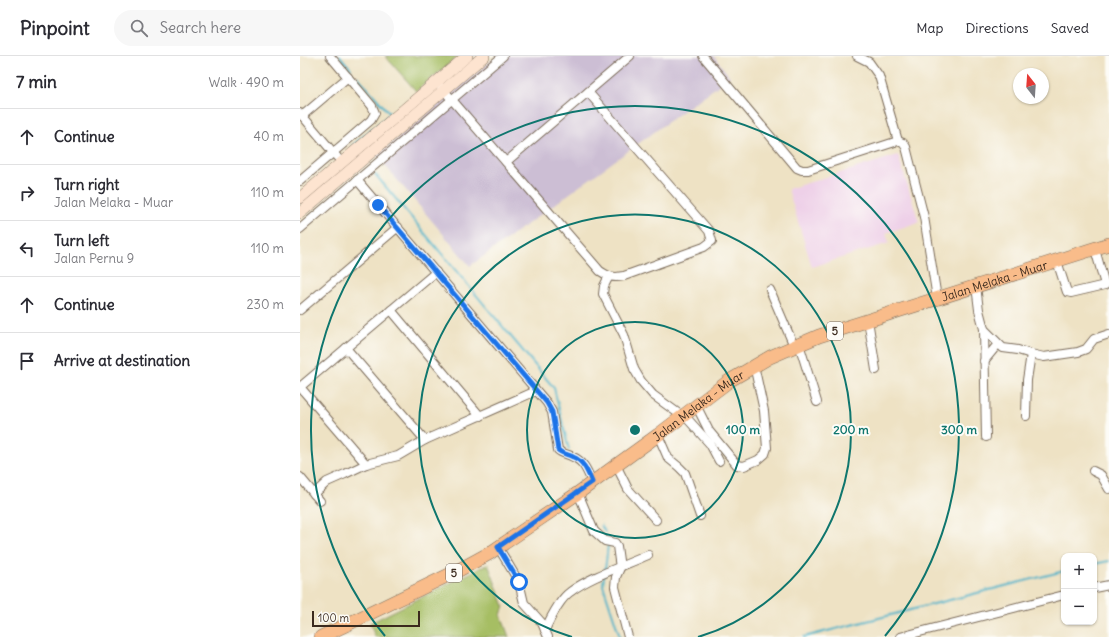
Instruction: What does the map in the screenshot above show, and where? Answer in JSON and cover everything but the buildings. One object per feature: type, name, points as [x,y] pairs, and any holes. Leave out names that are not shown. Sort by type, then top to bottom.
[{"type":"main road","name":"Jalan Melaka - Muar","points":[[321,637],[459,570],[498,547],[578,493],[658,435],[728,380],[754,365],[819,336],[1109,244]]},
{"type":"street","points":[[300,182],[371,120],[375,113],[372,106],[330,56]]},
{"type":"street","points":[[300,198],[467,56]]},
{"type":"street","points":[[300,213],[484,56]]},
{"type":"street","points":[[300,229],[504,56]]},
{"type":"street","points":[[506,162],[630,56]]},
{"type":"street","points":[[703,56],[796,168],[808,170],[898,141],[903,143],[906,147],[922,210],[937,298]]},
{"type":"street","points":[[857,56],[869,62],[879,76],[898,141]]},
{"type":"street","points":[[348,77],[301,114],[349,171]]},
{"type":"street","points":[[436,82],[600,271],[608,276],[615,278],[624,276],[704,247],[712,241],[709,231],[588,92]]},
{"type":"street","points":[[357,180],[547,403],[552,412],[558,450],[575,457],[584,466],[592,482]]},
{"type":"street","points":[[300,310],[398,227]]},
{"type":"street","points":[[1057,261],[1067,292],[1071,293],[1107,286],[1095,249]]},
{"type":"street","points":[[366,464],[300,387],[436,272]]},
{"type":"street","points":[[608,276],[603,294],[624,335],[634,369],[641,381],[653,395],[683,416],[710,444],[719,461]]},
{"type":"street","points":[[976,286],[979,310],[984,329],[986,437]]},
{"type":"street","points":[[770,290],[797,345],[817,402]]},
{"type":"street","points":[[390,310],[480,416]]},
{"type":"street","points":[[868,320],[876,370]]},
{"type":"street","points":[[984,329],[1003,348],[1018,350],[1044,357],[1078,352],[1086,349],[1094,339],[1109,336]]},
{"type":"street","points":[[984,361],[998,344]]},
{"type":"street","points":[[346,348],[425,440]]},
{"type":"street","points":[[1026,416],[1027,380],[1031,354]]},
{"type":"street","points":[[696,405],[709,431],[737,466],[744,466],[758,460],[765,454],[767,448],[764,411],[754,365]]},
{"type":"street","points":[[314,494],[327,482],[366,464],[398,456],[425,440],[536,391]]},
{"type":"street","points":[[658,435],[668,458],[679,467],[684,474],[700,516]]},
{"type":"street","points":[[616,465],[628,489],[656,520]]},
{"type":"street","points":[[1093,471],[1103,477],[1109,489]]},
{"type":"street","points":[[300,477],[320,501]]},
{"type":"street","points":[[578,493],[594,531],[617,546],[615,587],[628,637]]},
{"type":"street","points":[[498,547],[519,582],[524,603],[542,623],[546,634]]},
{"type":"street","points":[[546,634],[552,615],[569,592],[596,577],[648,555]]},
{"type":"street","points":[[1097,587],[1109,585]]},
{"type":"street","points":[[900,637],[1061,596]]},
{"type":"shaded area","points":[[497,56],[714,56],[730,77],[470,266],[377,156]]},
{"type":"shaded area","points":[[898,155],[919,222],[886,233],[889,243],[812,267],[788,189]]},
{"type":"green space","points":[[385,56],[459,56],[416,91]]},
{"type":"green space","points":[[488,564],[504,606],[501,615],[509,637],[375,637],[370,623]]},
{"type":"waterway","points":[[340,56],[351,69]]},
{"type":"waterway","points":[[353,145],[390,114],[358,77]]},
{"type":"waterway","points":[[375,174],[554,388],[569,450]]},
{"type":"waterway","points":[[601,525],[605,532]]},
{"type":"waterway","points":[[605,570],[608,545]]},
{"type":"waterway","points":[[1097,563],[1109,561]]},
{"type":"waterway","points":[[804,637],[1061,572]]},
{"type":"waterway","points":[[604,576],[603,585],[620,637]]},
{"type":"route","points":[[378,205],[547,403],[552,412],[558,450],[575,457],[584,466],[592,482],[498,547],[519,582]]}]
